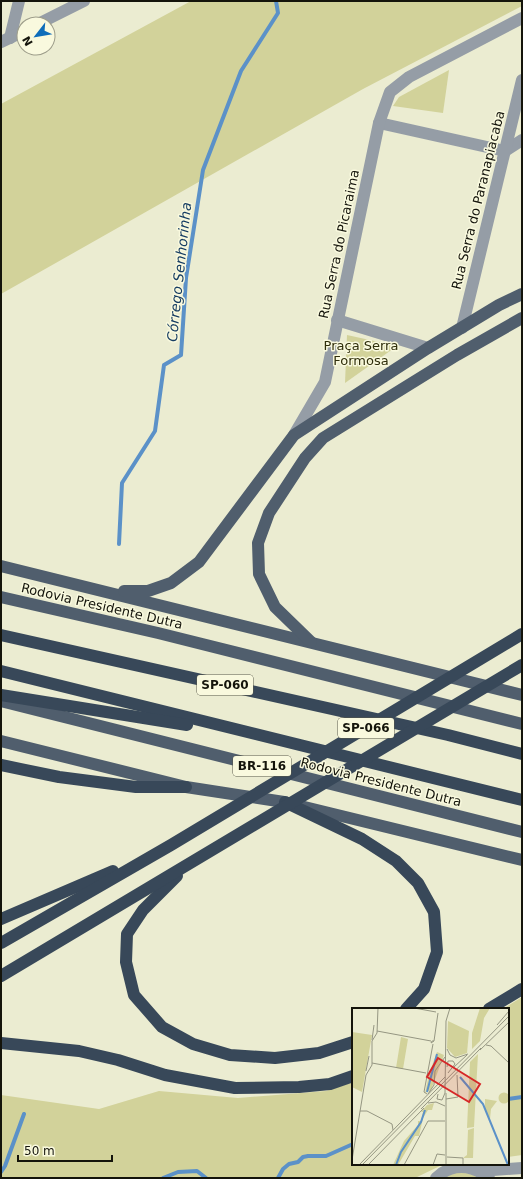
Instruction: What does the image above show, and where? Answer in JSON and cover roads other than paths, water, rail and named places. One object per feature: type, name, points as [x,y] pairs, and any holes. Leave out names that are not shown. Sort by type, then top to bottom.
[{"type":"highway","name":"SP-060","points":[[1,634],[441,734],[522,754]]},
{"type":"highway","name":"SP-066","points":[[171,845],[518,636]]},
{"type":"highway","name":"SP-066","points":[[188,865],[522,665]]},
{"type":"highway","name":"Rodovia Presidente Dutra","points":[[1,671],[253,735],[522,800]]},
{"type":"highway","points":[[1,695],[253,735]]},
{"type":"highway","points":[[1,765],[59,777],[136,787],[186,787]]},
{"type":"highway","points":[[284,802],[362,839],[396,861],[418,884],[434,912],[437,952],[424,989],[407,1008]]},
{"type":"highway","points":[[1,919],[171,845]]},
{"type":"highway","points":[[1,944],[171,845]]},
{"type":"highway","points":[[1,976],[188,865]]},
{"type":"highway","points":[[188,865],[143,910],[127,934],[126,962],[134,995],[162,1027],[193,1044],[230,1055],[274,1058],[319,1053],[352,1042]]},
{"type":"highway","points":[[491,1008],[522,988]]},
{"type":"highway","points":[[1,1043],[79,1051],[118,1060],[165,1075],[235,1088],[299,1087],[330,1084],[352,1076]]},
{"type":"main road","points":[[104,591],[148,590],[171,583],[200,562],[294,435],[428,348],[499,305],[522,294]]},
{"type":"main road","points":[[312,643],[275,607],[259,574],[258,543],[269,513],[305,458],[323,438],[457,355],[516,320],[522,318]]},
{"type":"main road","points":[[1,566],[522,696]]},
{"type":"main road","name":"Rodovia Presidente Dutra","points":[[1,597],[158,633],[522,724]]},
{"type":"main road","name":"Rodovia Presidente Dutra","points":[[1,701],[522,832]]},
{"type":"main road","points":[[1,741],[186,787],[284,802],[522,860]]},
{"type":"street","points":[[6,40],[19,1]]},
{"type":"street","points":[[54,16],[84,1]]},
{"type":"street","name":"Rua Serra do Picaraima","points":[[294,435],[325,382],[379,124],[390,92],[409,77],[522,18]]},
{"type":"street","points":[[6,40],[16,35]]},
{"type":"street","name":"Rua Serra do Paranapiacaba","points":[[462,328],[522,80]]},
{"type":"street","points":[[379,124],[505,151],[522,140]]},
{"type":"street","points":[[337,320],[428,348]]},
{"type":"street","points":[[436,1178],[442,1172],[455,1167],[468,1167],[484,1175],[522,1168]]},
{"type":"waterway","name":"Córrego Senhorinha","points":[[119,544],[122,483],[155,431],[164,365],[181,355],[186,278],[203,170],[241,71],[278,13],[276,1]]},
{"type":"waterway","points":[[509,1099],[522,1097]]},
{"type":"waterway","name":"Córrego Senhorinha","points":[[1,1172],[5,1166],[24,1114]]},
{"type":"waterway","points":[[278,1178],[283,1169],[289,1164],[298,1162],[303,1157],[326,1156],[352,1144]]},
{"type":"waterway","points":[[163,1178],[178,1172],[197,1171],[206,1178]]},
{"type":"park label","name":"Praça Serra Formosa","points":[[361,352]]}]
